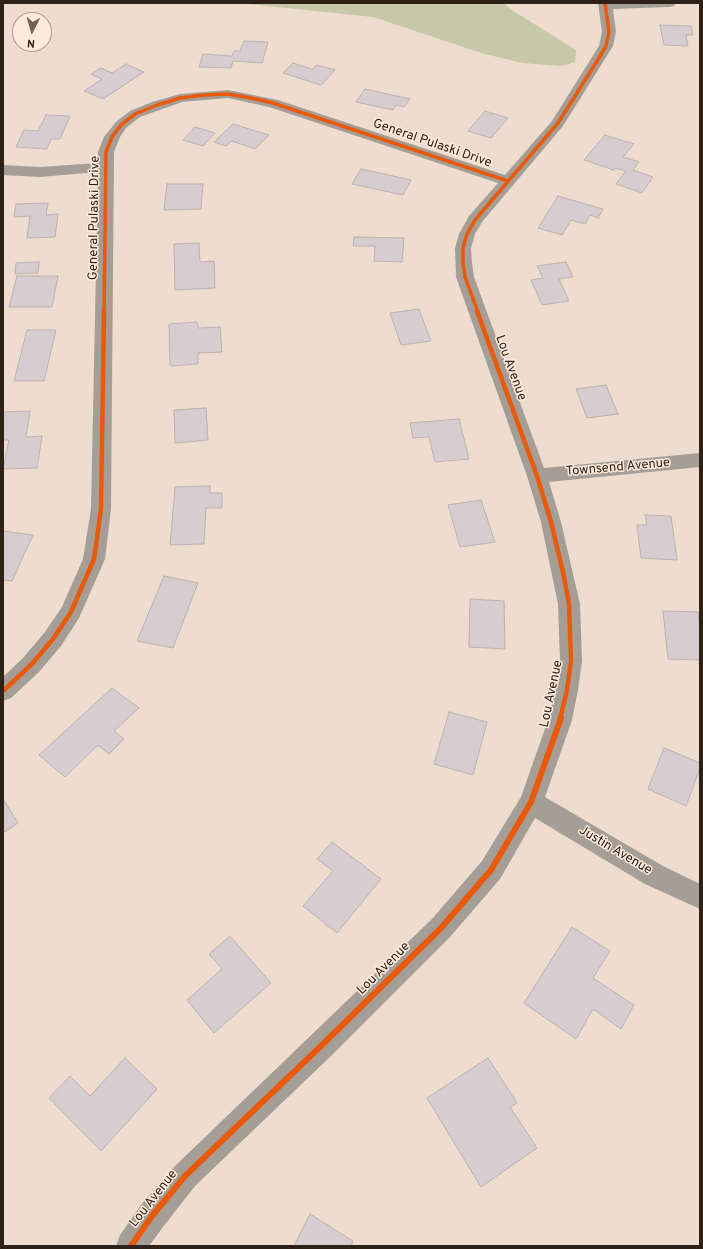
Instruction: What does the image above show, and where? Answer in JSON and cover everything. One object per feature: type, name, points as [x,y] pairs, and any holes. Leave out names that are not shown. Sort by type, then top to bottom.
[{"type":"street","points":[[605,4],[669,3]]},
{"type":"street","name":"Lou Avenue","points":[[132,1246],[152,1216],[185,1176],[322,1045],[441,928],[491,870],[531,802],[560,720],[567,690],[571,661],[572,633],[564,572],[551,522],[537,476],[465,277],[463,248],[467,234],[475,220],[558,123],[606,46],[608,18],[605,4]]},
{"type":"street","name":"General Pulaski Drive","points":[[3,690],[31,665],[53,639],[70,612],[94,559],[101,509],[106,152],[112,137],[121,125],[135,114],[180,98],[228,94],[273,103],[508,182]]},
{"type":"street","points":[[3,170],[40,172],[106,167]]},
{"type":"street","name":"Townsend Avenue","points":[[537,476],[700,460]]},
{"type":"street","name":"Justin Avenue","points":[[531,802],[654,875],[700,897]]},
{"type":"green space","points":[[238,3],[503,3],[576,50],[575,62],[562,66],[522,63],[481,53],[373,17]]},
{"type":"building","points":[[660,25],[691,26],[693,35],[686,35],[688,46],[664,45]]},
{"type":"building","points":[[244,41],[268,42],[262,63],[233,61],[231,68],[199,67],[203,54],[232,56],[234,51],[240,51]]},
{"type":"building","points":[[293,63],[312,69],[317,65],[335,70],[321,85],[283,73]]},
{"type":"building","points":[[126,64],[144,72],[103,99],[84,91],[102,79],[91,74],[101,68],[112,73]]},
{"type":"building","points":[[365,89],[410,99],[404,107],[396,105],[393,110],[356,102]]},
{"type":"building","points":[[485,111],[508,118],[491,138],[468,131]]},
{"type":"building","points":[[46,115],[70,116],[60,139],[51,139],[47,149],[16,147],[24,130],[38,131]]},
{"type":"building","points":[[233,124],[269,135],[255,149],[232,141],[226,146],[214,142]]},
{"type":"building","points":[[195,127],[215,133],[203,146],[183,140]]},
{"type":"building","points":[[605,135],[634,144],[623,157],[639,162],[633,170],[653,177],[642,193],[616,184],[626,171],[615,168],[614,170],[584,160]]},
{"type":"building","points":[[361,169],[411,180],[403,195],[352,184]]},
{"type":"building","points":[[167,184],[203,184],[201,209],[164,210]]},
{"type":"building","points":[[558,196],[603,209],[598,218],[590,215],[585,224],[571,220],[562,235],[538,228]]},
{"type":"building","points":[[48,203],[46,215],[58,214],[55,237],[27,238],[30,216],[14,217],[16,204]]},
{"type":"building","points":[[354,237],[404,238],[402,262],[374,261],[375,246],[353,246]]},
{"type":"building","points":[[199,243],[200,262],[214,261],[215,288],[175,290],[174,244]]},
{"type":"building","points":[[39,262],[38,273],[15,274],[16,263]]},
{"type":"building","points":[[566,262],[573,277],[559,279],[569,301],[542,305],[531,280],[543,278],[537,266]]},
{"type":"building","points":[[17,276],[58,276],[52,307],[9,307]]},
{"type":"building","points":[[419,309],[431,341],[401,345],[390,313]]},
{"type":"building","points":[[197,322],[198,328],[220,327],[222,352],[198,353],[198,364],[170,366],[169,324]]},
{"type":"building","points":[[27,330],[56,330],[44,381],[14,381]]},
{"type":"building","points":[[606,385],[618,414],[587,418],[576,389]]},
{"type":"building","points":[[206,408],[208,440],[175,443],[174,410]]},
{"type":"building","points":[[30,411],[26,437],[42,436],[37,468],[3,469],[9,440],[3,440],[3,412]]},
{"type":"building","points":[[459,419],[469,459],[435,462],[429,437],[413,438],[410,423]]},
{"type":"building","points":[[210,486],[210,493],[222,493],[222,508],[206,508],[204,544],[170,545],[175,487]]},
{"type":"building","points":[[481,500],[495,542],[460,547],[448,505]]},
{"type":"building","points":[[645,515],[671,516],[677,560],[641,558],[637,525],[647,525]]},
{"type":"building","points":[[3,531],[33,535],[12,581],[3,580]]},
{"type":"building","points":[[164,576],[198,583],[173,648],[137,641]]},
{"type":"building","points":[[470,599],[504,601],[505,649],[469,647]]},
{"type":"building","points":[[663,611],[698,612],[700,625],[700,660],[668,659]]},
{"type":"building","points":[[112,688],[139,708],[114,731],[124,739],[109,754],[98,745],[65,777],[39,755]]},
{"type":"building","points":[[449,712],[487,722],[473,775],[434,764]]},
{"type":"building","points":[[664,748],[700,763],[700,768],[686,806],[648,789]]},
{"type":"building","points":[[3,799],[18,823],[3,833]]},
{"type":"building","points":[[332,842],[381,879],[337,933],[303,906],[333,871],[317,859]]},
{"type":"building","points":[[572,927],[610,951],[593,978],[634,1005],[621,1029],[593,1009],[576,1039],[524,1003]]},
{"type":"building","points":[[230,936],[271,983],[214,1033],[187,1000],[222,969],[209,954]]},
{"type":"building","points":[[125,1058],[157,1089],[101,1151],[49,1098],[70,1076],[90,1096]]},
{"type":"building","points":[[488,1058],[517,1103],[510,1107],[537,1148],[481,1187],[427,1098]]},
{"type":"building","points":[[310,1214],[353,1241],[351,1246],[294,1246]]},
{"type":"cycle path","points":[[131,1246],[152,1216],[185,1176],[322,1045],[441,928],[491,870],[531,802],[560,720],[567,690],[571,661],[569,604],[551,522],[537,476],[465,277],[463,248],[467,234],[475,220],[558,123],[606,46],[609,32],[605,3]]},
{"type":"cycle path","points":[[3,691],[31,665],[53,639],[71,612],[94,559],[101,509],[106,152],[112,137],[121,125],[135,114],[180,98],[228,94],[273,103],[508,181]]}]
